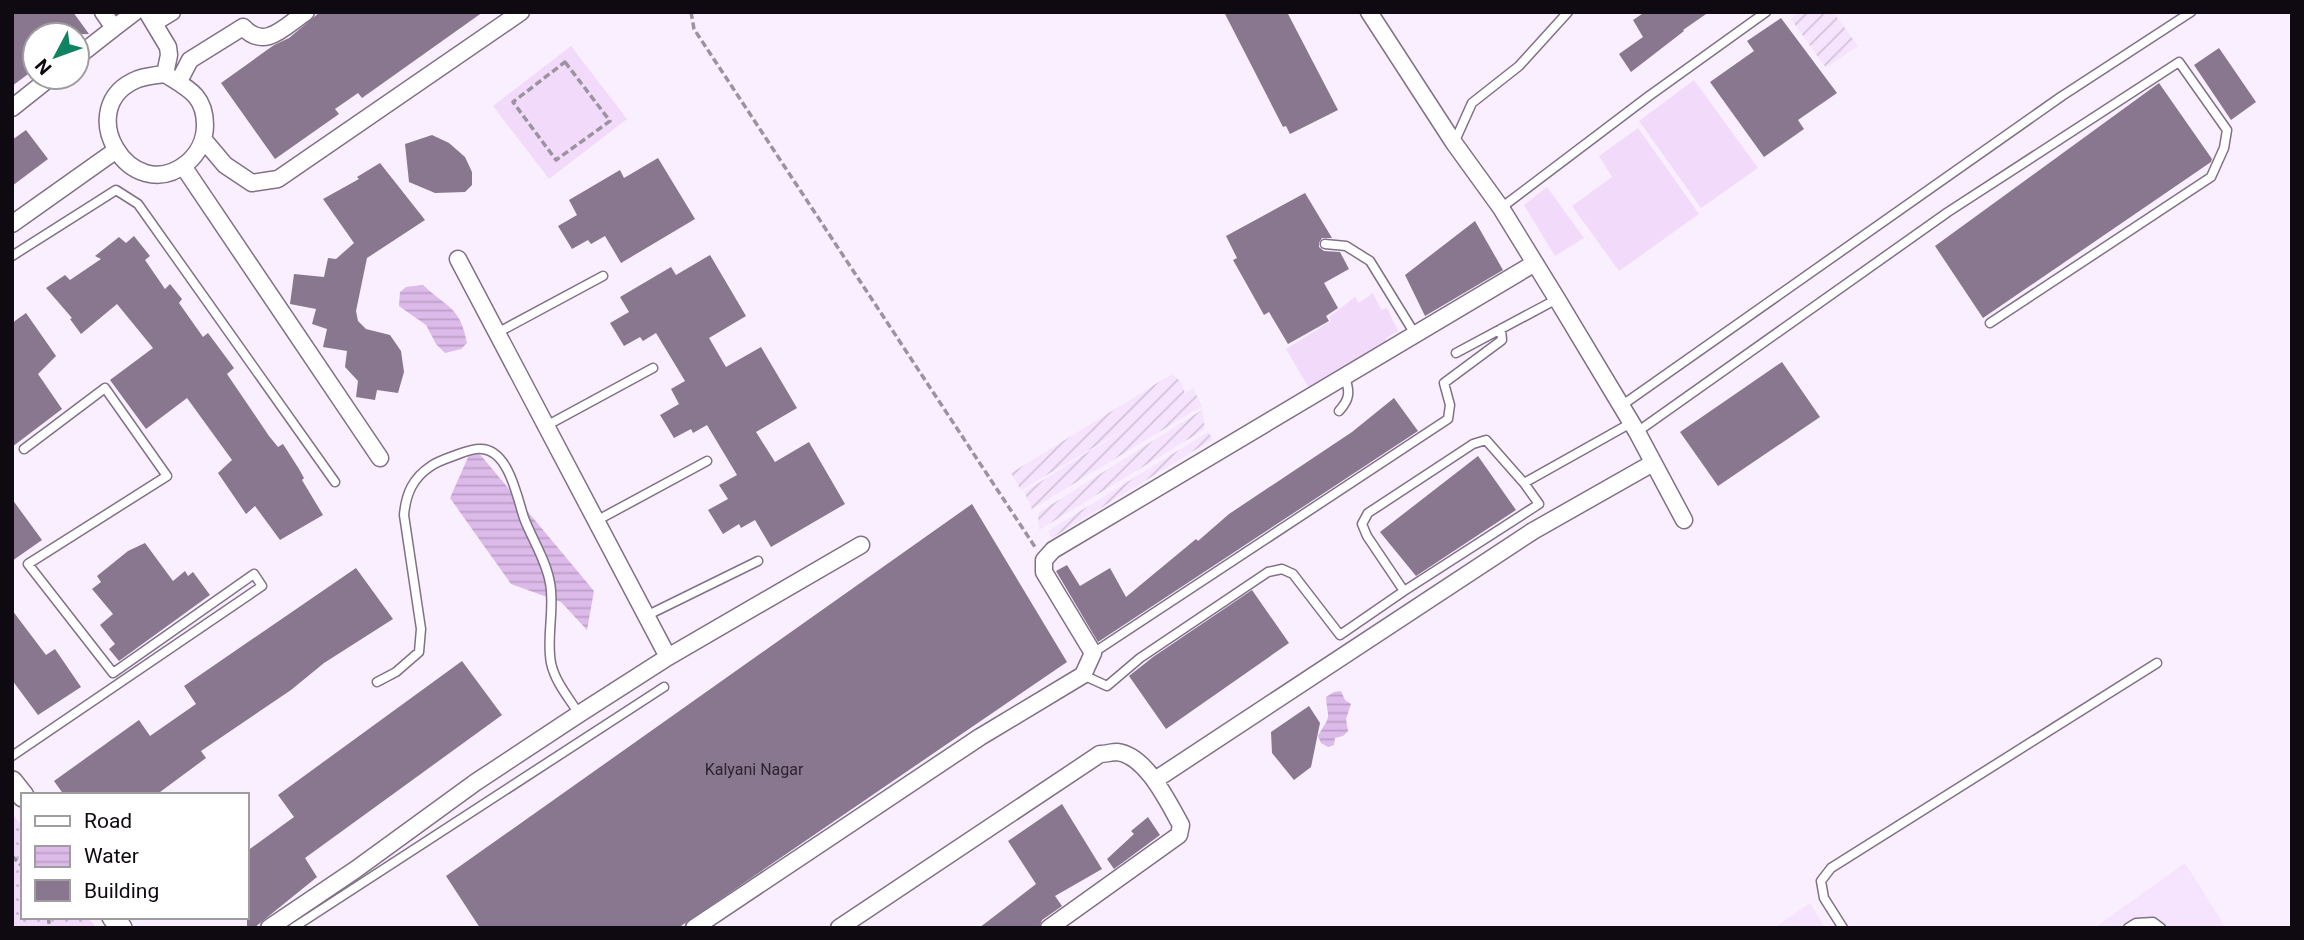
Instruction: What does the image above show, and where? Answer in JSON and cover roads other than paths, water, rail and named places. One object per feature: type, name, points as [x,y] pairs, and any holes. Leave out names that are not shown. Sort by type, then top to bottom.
[{"type":"street","points":[[103,12],[114,28]]},
{"type":"street","points":[[91,46],[135,12]]},
{"type":"street","points":[[172,12],[151,18],[168,47],[172,77]]},
{"type":"street","points":[[172,77],[190,61],[243,27],[254,37],[266,38],[306,12]]},
{"type":"street","points":[[204,139],[225,165],[252,183],[278,179],[521,12]]},
{"type":"street","points":[[1369,12],[1454,143],[1501,208],[1634,428],[1684,520]]},
{"type":"street","points":[[172,77],[192,91],[202,106],[204,139],[196,154],[183,166],[168,172],[151,173],[134,168],[116,151],[108,127],[110,110],[117,95],[137,79],[172,77]]},
{"type":"street","points":[[12,108],[33,91]]},
{"type":"street","points":[[12,224],[116,151]]},
{"type":"street","points":[[183,166],[380,458]]},
{"type":"street","points":[[458,259],[668,657]]},
{"type":"street","points":[[694,928],[980,737],[1083,675],[1093,653],[1044,572],[1044,561],[1053,550],[1535,264]]},
{"type":"street","points":[[1154,780],[1534,531],[1653,463]]},
{"type":"street","points":[[269,928],[355,870],[475,782],[579,714],[668,657],[861,545]]},
{"type":"street","points":[[839,928],[1100,754],[1117,752],[1132,758],[1154,780],[1181,825],[1179,835],[1049,928]]},
{"type":"lane","points":[[1454,143],[1472,103],[1519,66],[1568,12]]},
{"type":"lane","points":[[1501,208],[1648,96],[1766,12]]},
{"type":"lane","points":[[1621,407],[2062,96],[2190,12]]},
{"type":"lane","points":[[1524,483],[1634,428],[1948,212],[2179,62],[2227,130],[2224,148],[2211,177],[1990,323]]},
{"type":"lane","points":[[12,256],[116,190],[138,204],[335,482]]},
{"type":"lane","points":[[1325,244],[1346,246],[1370,261],[1415,334]]},
{"type":"lane","points":[[497,333],[603,276]]},
{"type":"lane","points":[[1456,353],[1557,299]]},
{"type":"lane","points":[[1093,653],[1448,419],[1450,405],[1444,383],[1502,340],[1501,329]]},
{"type":"lane","points":[[546,426],[653,368]]},
{"type":"lane","points":[[1339,411],[1348,402],[1350,393],[1345,375]]},
{"type":"lane","points":[[24,449],[105,388],[167,476],[28,564],[113,673],[118,684]]},
{"type":"lane","points":[[1083,675],[1107,686],[1140,658],[1268,572],[1282,569],[1293,574],[1339,635],[1539,504],[1486,440],[1473,444],[1368,513],[1363,524],[1367,536],[1404,592]]},
{"type":"lane","points":[[377,682],[396,672],[419,652],[421,629],[404,514],[405,497],[415,480],[433,464],[481,448],[492,452],[512,477],[524,519],[550,580],[552,666],[557,680],[579,714]]},
{"type":"lane","points":[[596,521],[707,461]]},
{"type":"lane","points":[[646,616],[758,561]]},
{"type":"lane","points":[[12,756],[262,586],[254,574],[113,673]]},
{"type":"lane","points":[[1843,928],[1824,898],[1821,881],[1831,868],[2157,663]]},
{"type":"lane","points":[[293,928],[664,687]]},
{"type":"lane","points":[[2128,928],[2136,923],[2153,922],[2161,928]]},
{"type":"water","points":[[423,285],[451,309],[461,322],[467,343],[461,349],[445,353],[436,344],[426,325],[399,306],[400,292],[406,287]]},
{"type":"water","points":[[473,446],[594,591],[587,630],[561,602],[511,584],[450,498]]},
{"type":"water","points":[[1341,691],[1345,700],[1351,704],[1346,719],[1348,731],[1335,738],[1334,745],[1328,747],[1321,743],[1318,736],[1328,717],[1326,697]]}]
